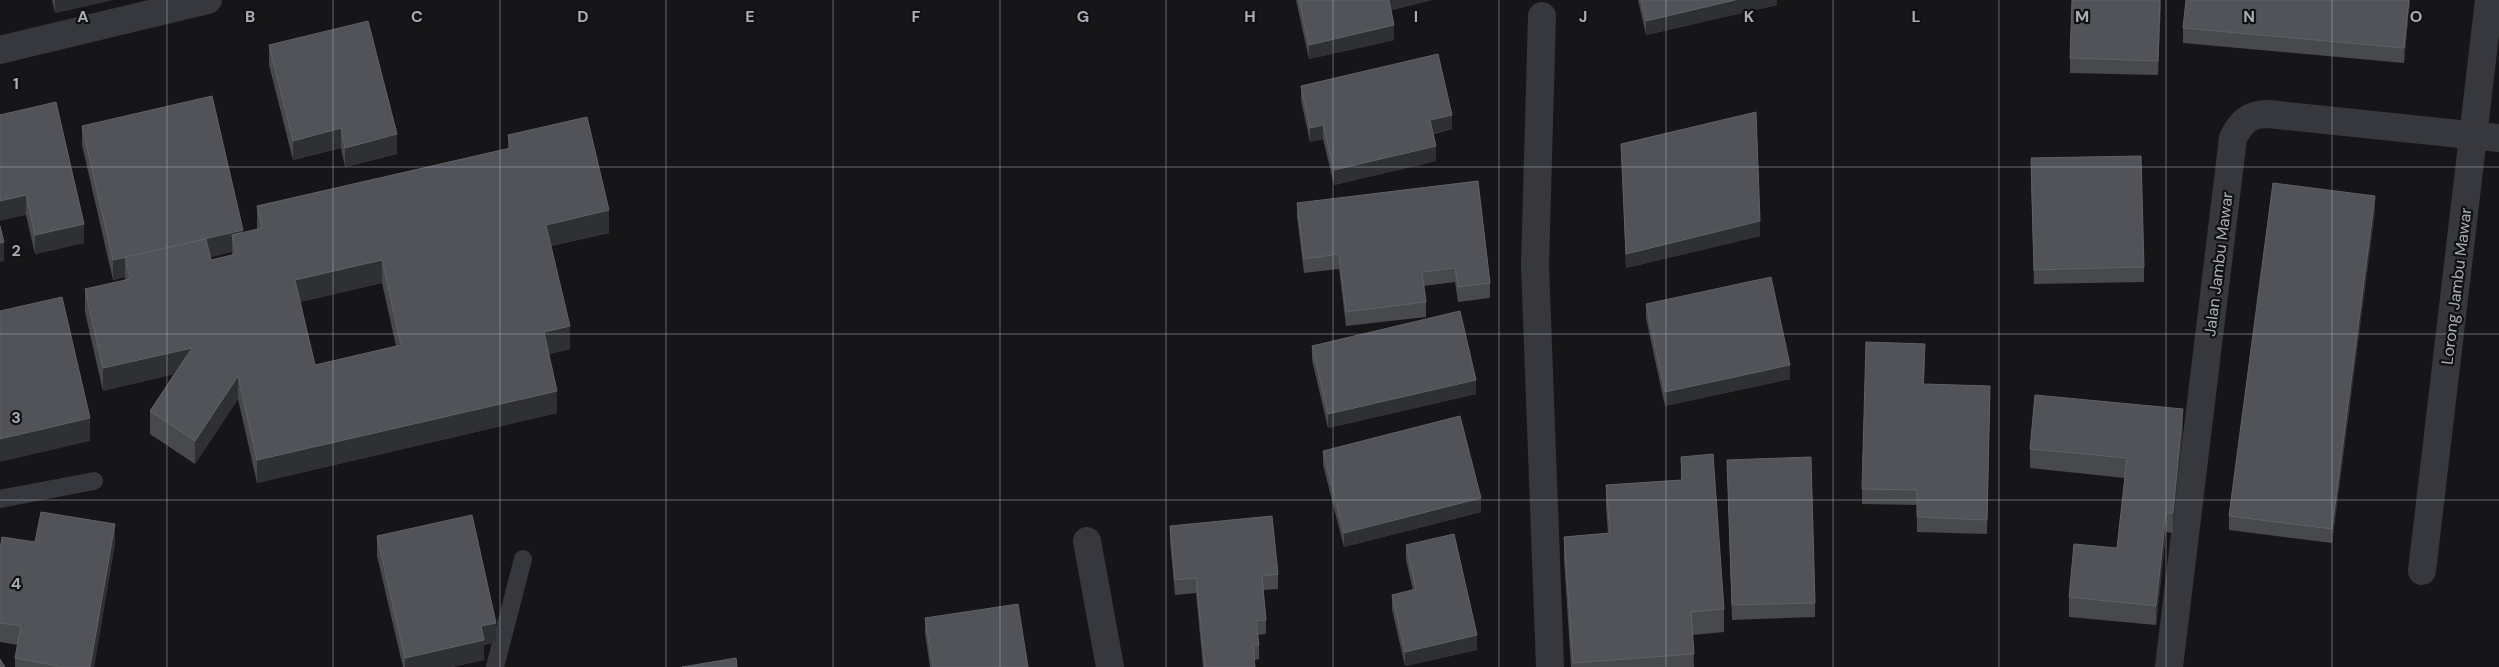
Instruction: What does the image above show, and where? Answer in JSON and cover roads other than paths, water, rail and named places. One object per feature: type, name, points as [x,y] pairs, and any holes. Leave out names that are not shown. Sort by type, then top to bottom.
[{"type":"street","points":[[0,50],[208,0]]},
{"type":"street","name":"Lorong Jambu Mawar","points":[[2422,571],[2486,137],[2489,0]]},
{"type":"street","points":[[1542,16],[1535,265],[1550,667]]},
{"type":"street","name":"Jalan Jambu Mawar","points":[[2169,667],[2234,138],[2239,126],[2247,118],[2257,114],[2268,114],[2486,137]]},
{"type":"street","points":[[1087,541],[1110,667]]},
{"type":"lane","points":[[0,499],[94,481]]},
{"type":"lane","points":[[495,667],[523,559]]}]
